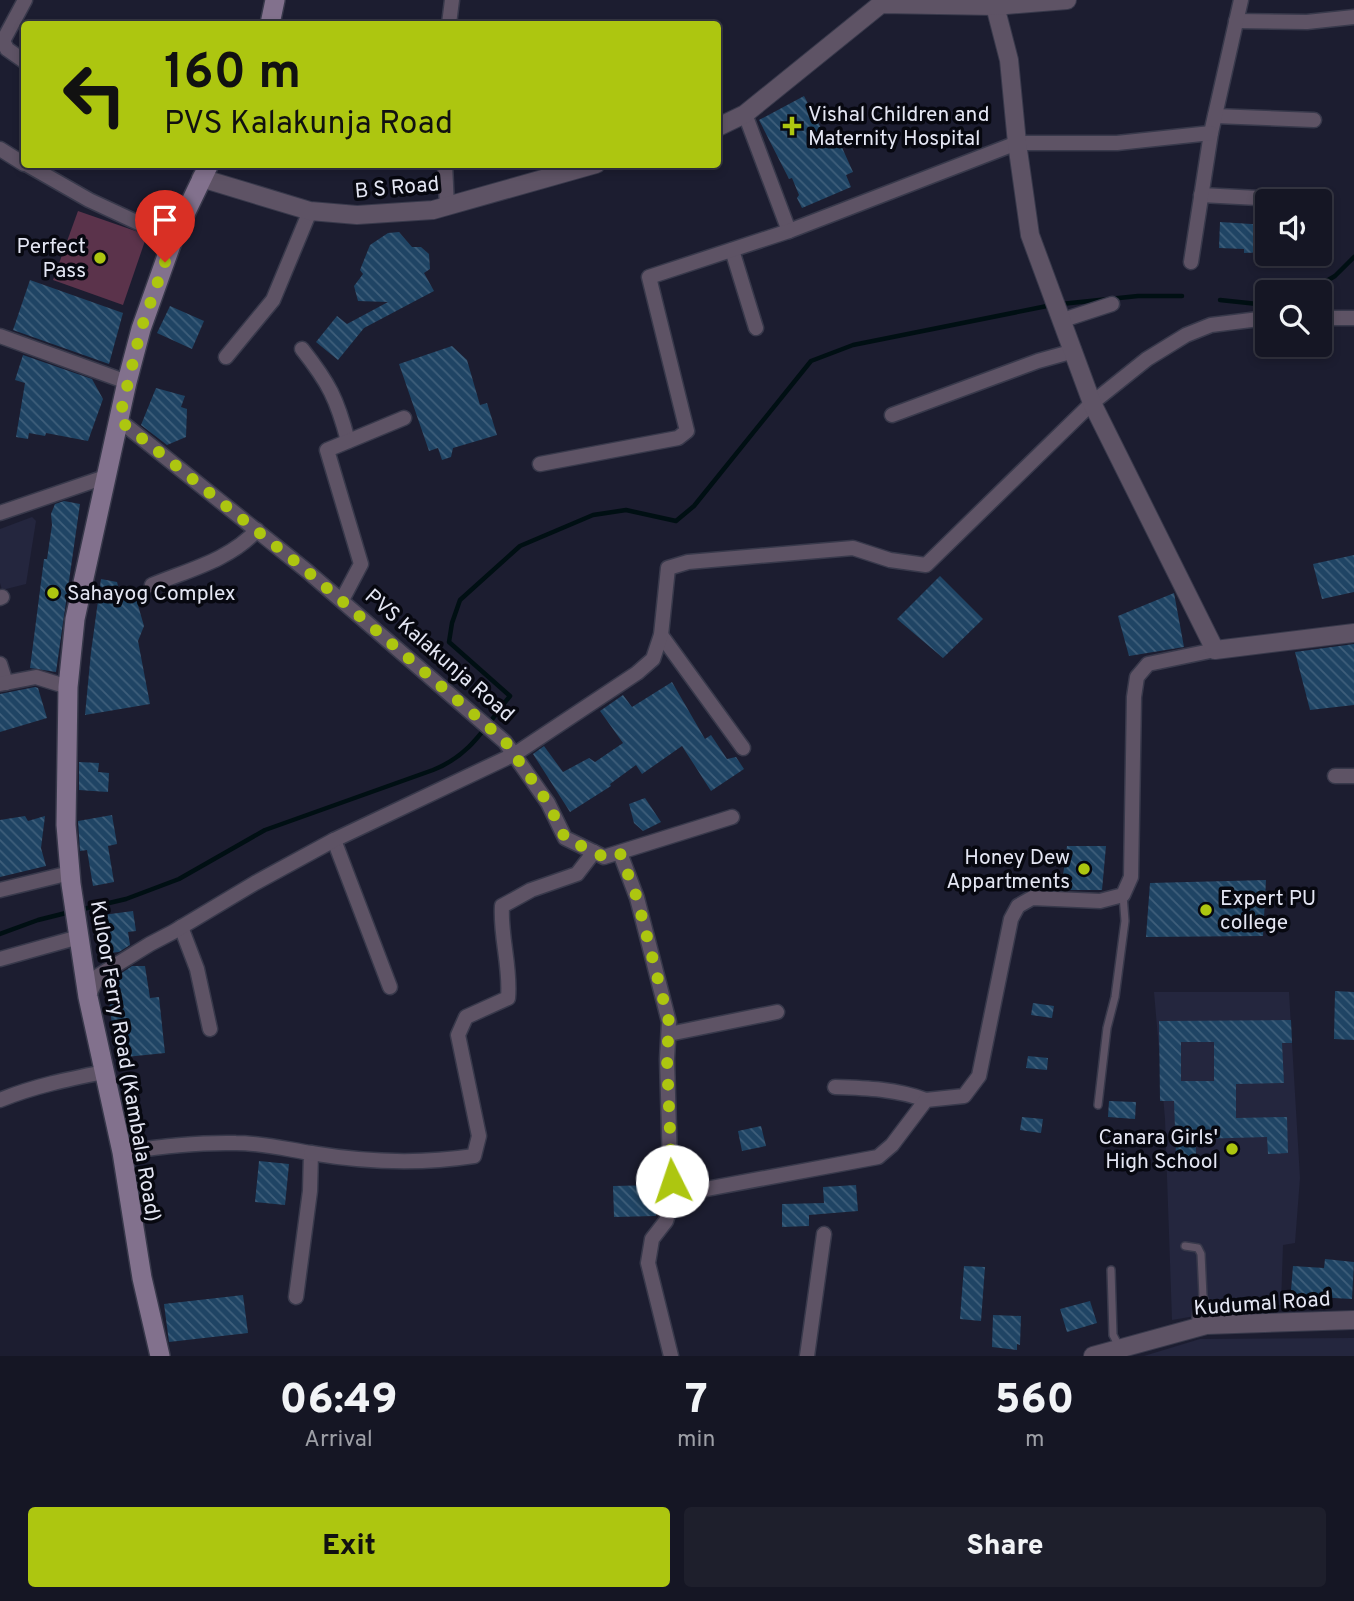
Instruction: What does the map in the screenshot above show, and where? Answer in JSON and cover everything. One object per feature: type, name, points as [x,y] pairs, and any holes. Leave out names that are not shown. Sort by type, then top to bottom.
[{"type":"main road","points":[[271,21],[275,0]]},
{"type":"main road","name":"Kuloor Ferry Road (Kambala Road)","points":[[160,1356],[142,1278],[122,1152],[88,997],[78,932],[66,825],[68,687],[75,619],[105,477],[141,329],[173,239],[205,171]]},
{"type":"street","points":[[21,60],[3,54],[5,25],[25,0]]},
{"type":"street","points":[[449,21],[452,0]]},
{"type":"street","points":[[721,126],[745,114],[881,2],[995,6],[1013,2],[1067,0]]},
{"type":"street","points":[[1191,262],[1214,116],[1241,0]]},
{"type":"street","points":[[995,6],[1009,60],[1030,234],[1092,403],[1215,650]]},
{"type":"street","points":[[1236,21],[1307,22],[1354,17]]},
{"type":"street","points":[[745,114],[789,231]]},
{"type":"street","points":[[1214,116],[1314,120]]},
{"type":"street","points":[[540,464],[678,438],[687,431],[649,277],[789,231],[1017,142],[1116,143],[1211,133]]},
{"type":"street","points":[[0,149],[21,161]]},
{"type":"street","points":[[34,168],[89,200],[173,239]]},
{"type":"street","points":[[444,168],[447,207]]},
{"type":"street","name":"B S Road","points":[[205,171],[310,211],[357,215],[433,210],[582,168]]},
{"type":"street","points":[[1201,195],[1255,198]]},
{"type":"street","points":[[226,357],[272,300],[310,211]]},
{"type":"street","points":[[732,250],[755,328]]},
{"type":"street","points":[[1062,317],[1112,304]]},
{"type":"street","points":[[1332,318],[1354,318]]},
{"type":"street","points":[[88,997],[98,976],[255,883],[334,840],[515,754],[638,673],[653,659],[661,635],[668,568],[688,562],[853,548],[890,560],[926,565],[1092,403],[1147,359],[1186,335],[1211,325],[1255,319]]},
{"type":"street","points":[[0,336],[127,382]]},
{"type":"street","points":[[302,349],[323,376],[338,404],[348,441]]},
{"type":"street","points":[[892,415],[1074,351]]},
{"type":"street","points":[[342,600],[361,564],[327,450],[404,418]]},
{"type":"street","name":"PVS Kalakunja Road","points":[[119,420],[342,600],[505,741],[548,803],[565,838],[604,857],[732,817]]},
{"type":"street","points":[[0,513],[105,477]]},
{"type":"street","points":[[152,585],[224,556],[244,544],[257,530]]},
{"type":"street","points":[[835,1087],[906,1093],[926,1100],[964,1096],[979,1076],[1011,919],[1018,906],[1031,898],[1100,901],[1123,895],[1131,877],[1134,696],[1137,677],[1148,664],[1215,650],[1354,632]]},
{"type":"street","points":[[661,635],[743,748]]},
{"type":"street","points":[[0,664],[3,683],[36,677],[68,687]]},
{"type":"street","points":[[1335,776],[1354,776]]},
{"type":"street","points":[[334,840],[390,987]]},
{"type":"street","points":[[122,1152],[171,1145],[237,1143],[267,1145],[341,1158],[445,1160],[474,1156],[479,1136],[458,1035],[466,1017],[508,998],[510,981],[501,921],[502,906],[531,890],[577,874],[594,852]]},
{"type":"street","points":[[620,853],[637,898],[666,1004],[669,1034],[667,1073],[670,1167],[674,1195],[666,1221],[652,1239],[648,1263],[671,1356]]},
{"type":"street","points":[[0,890],[71,878]]},
{"type":"street","points":[[181,927],[197,969],[210,1029]]},
{"type":"street","points":[[0,959],[78,932]]},
{"type":"street","points":[[669,1034],[777,1012]]},
{"type":"street","points":[[0,1100],[21,1091],[104,1072]]},
{"type":"street","points":[[674,1195],[878,1157],[892,1145],[926,1100]]},
{"type":"street","points":[[296,1297],[310,1191],[311,1153]]},
{"type":"street","points":[[807,1356],[824,1234]]},
{"type":"street","name":"Kudumal Road","points":[[1093,1356],[1200,1327],[1354,1320]]},
{"type":"lane","points":[[1098,1105],[1107,1028],[1115,997],[1125,921],[1123,895]]},
{"type":"lane","points":[[1185,1246],[1198,1248],[1201,1254],[1203,1296],[1197,1309],[1200,1327]]},
{"type":"lane","points":[[1111,1270],[1113,1335],[1120,1348]]},
{"type":"shaded area","name":"Perfect Pass","points":[[78,211],[147,235],[123,305],[53,280]]},
{"type":"shaded area","points":[[32,517],[36,521],[26,584],[2,590],[0,529]]},
{"type":"shaded area","name":"Canara Girls' High School","points":[[1154,992],[1289,992],[1300,1178],[1295,1243],[1283,1245],[1281,1305],[1236,1309],[1172,1320],[1165,1119]]},
{"type":"shaded area","points":[[1354,1338],[1354,1356],[1144,1356],[1200,1339]]},
{"type":"building","points":[[804,96],[831,147],[840,143],[853,172],[846,175],[851,187],[802,208],[792,178],[789,179],[759,120]]},
{"type":"building","points":[[1220,222],[1255,224],[1255,253],[1244,253],[1244,249],[1219,248]]},
{"type":"building","points":[[399,232],[412,247],[421,247],[429,254],[430,269],[424,273],[434,291],[364,328],[338,360],[316,342],[337,316],[347,324],[388,302],[358,301],[354,286],[363,274],[360,270],[370,245],[388,233]]},
{"type":"building","points":[[30,280],[123,313],[109,364],[13,330]]},
{"type":"building","points":[[170,306],[204,321],[192,349],[157,333]]},
{"type":"building","points":[[452,346],[467,360],[480,405],[487,403],[497,435],[453,448],[451,457],[442,460],[438,448],[429,451],[399,364]]},
{"type":"building","points":[[23,355],[92,379],[103,399],[88,441],[46,433],[45,436],[29,433],[28,439],[16,437],[25,383],[15,380]]},
{"type":"building","points":[[156,388],[185,396],[181,407],[187,409],[186,437],[167,445],[141,425]]},
{"type":"building","name":"Sahayog Complex","points":[[64,501],[80,504],[56,672],[30,668],[44,559],[47,559],[52,525],[51,514],[55,504]]},
{"type":"building","points":[[1354,555],[1354,592],[1322,599],[1313,564]]},
{"type":"building","points":[[940,576],[983,619],[943,658],[897,619]]},
{"type":"building","points":[[101,579],[117,582],[121,598],[135,595],[144,626],[138,641],[150,704],[85,715],[91,652]]},
{"type":"building","points":[[1174,593],[1184,647],[1129,656],[1118,616]]},
{"type":"building","points":[[1354,644],[1354,705],[1310,710],[1295,652]]},
{"type":"building","points":[[672,682],[705,739],[711,735],[727,759],[736,757],[744,769],[711,791],[682,746],[642,774],[636,765],[610,784],[611,786],[570,812],[533,754],[544,746],[563,772],[589,758],[595,762],[623,743],[600,711],[623,695],[632,707]]},
{"type":"building","points":[[38,688],[47,718],[0,732],[0,694]]},
{"type":"building","points":[[79,762],[99,763],[98,772],[109,773],[108,792],[79,790]]},
{"type":"building","points":[[645,798],[661,822],[643,831],[634,823],[629,804]]},
{"type":"building","points":[[112,815],[117,844],[108,846],[114,882],[93,886],[87,850],[80,851],[78,821]]},
{"type":"building","points":[[25,816],[28,821],[45,816],[41,848],[46,866],[0,877],[0,820]]},
{"type":"building","name":"Honey Dew Appartments","points":[[1067,846],[1106,846],[1102,890],[1061,890]]},
{"type":"building","name":"Expert PU college","points":[[1266,880],[1263,936],[1146,937],[1150,883]]},
{"type":"building","points":[[133,911],[136,931],[128,932],[130,945],[119,952],[108,953],[103,915]]},
{"type":"building","points":[[132,966],[145,966],[150,998],[159,997],[165,1053],[116,1058],[108,992],[105,993],[104,985]]},
{"type":"building","points":[[1335,991],[1354,992],[1354,1040],[1334,1039]]},
{"type":"building","points":[[1033,1003],[1054,1006],[1052,1018],[1031,1015]]},
{"type":"building","points":[[1291,1020],[1292,1043],[1282,1043],[1284,1083],[1236,1084],[1236,1118],[1287,1117],[1288,1153],[1268,1154],[1267,1137],[1196,1139],[1196,1156],[1176,1156],[1174,1101],[1160,1101],[1159,1021]],"holes":[[[1181,1042],[1214,1042],[1214,1081],[1181,1081]]]},
{"type":"building","points":[[1028,1056],[1048,1058],[1047,1070],[1026,1068]]},
{"type":"building","points":[[1109,1101],[1136,1102],[1135,1119],[1108,1117]]},
{"type":"building","points":[[1022,1117],[1043,1119],[1041,1133],[1020,1130]]},
{"type":"building","points":[[761,1126],[766,1146],[742,1151],[738,1131]]},
{"type":"building","points":[[259,1161],[289,1164],[285,1205],[255,1202]]},
{"type":"building","points":[[659,1185],[660,1201],[655,1205],[656,1216],[614,1217],[613,1186]]},
{"type":"building","points":[[856,1185],[858,1211],[809,1215],[809,1226],[782,1227],[782,1204],[824,1203],[823,1187]]},
{"type":"building","points":[[1325,1259],[1354,1262],[1352,1299],[1316,1297],[1315,1305],[1290,1303],[1293,1266],[1324,1268]]},
{"type":"building","points":[[964,1266],[985,1267],[981,1321],[960,1319]]},
{"type":"building","points":[[243,1295],[248,1333],[169,1342],[164,1304]]},
{"type":"building","points":[[1090,1301],[1097,1323],[1067,1332],[1060,1309]]},
{"type":"building","points":[[993,1315],[1021,1316],[1020,1345],[1017,1344],[1017,1350],[992,1347]]},
{"type":"waterway","points":[[1328,280],[1354,257]]},
{"type":"waterway","points":[[1061,304],[1138,296],[1182,296]]},
{"type":"waterway","points":[[1220,300],[1255,304]]},
{"type":"waterway","points":[[79,910],[126,899],[179,879],[265,830],[433,770],[458,756],[476,739],[510,696],[449,642],[460,600],[520,546],[593,515],[626,510],[676,521],[694,506],[811,361],[853,345],[1052,305]]},
{"type":"waterway","points":[[0,934],[70,912]]},
{"type":"place","name":"Vishal Children and Maternity Hospital","points":[[792,126]]},
{"type":"place","name":"Perfect Pass","points":[[100,258]]},
{"type":"place","name":"Sahayog Complex","points":[[53,593]]},
{"type":"place","name":"Honey Dew Appartments","points":[[1084,869]]},
{"type":"place","name":"Expert PU college","points":[[1206,910]]},
{"type":"place","name":"Canara Girls' High School","points":[[1232,1149]]},
{"type":"route","points":[[165,262],[141,329],[119,420],[342,600],[505,741],[548,803],[565,838],[604,857],[620,853],[637,898],[669,1022],[667,1059],[672,1181]]}]
